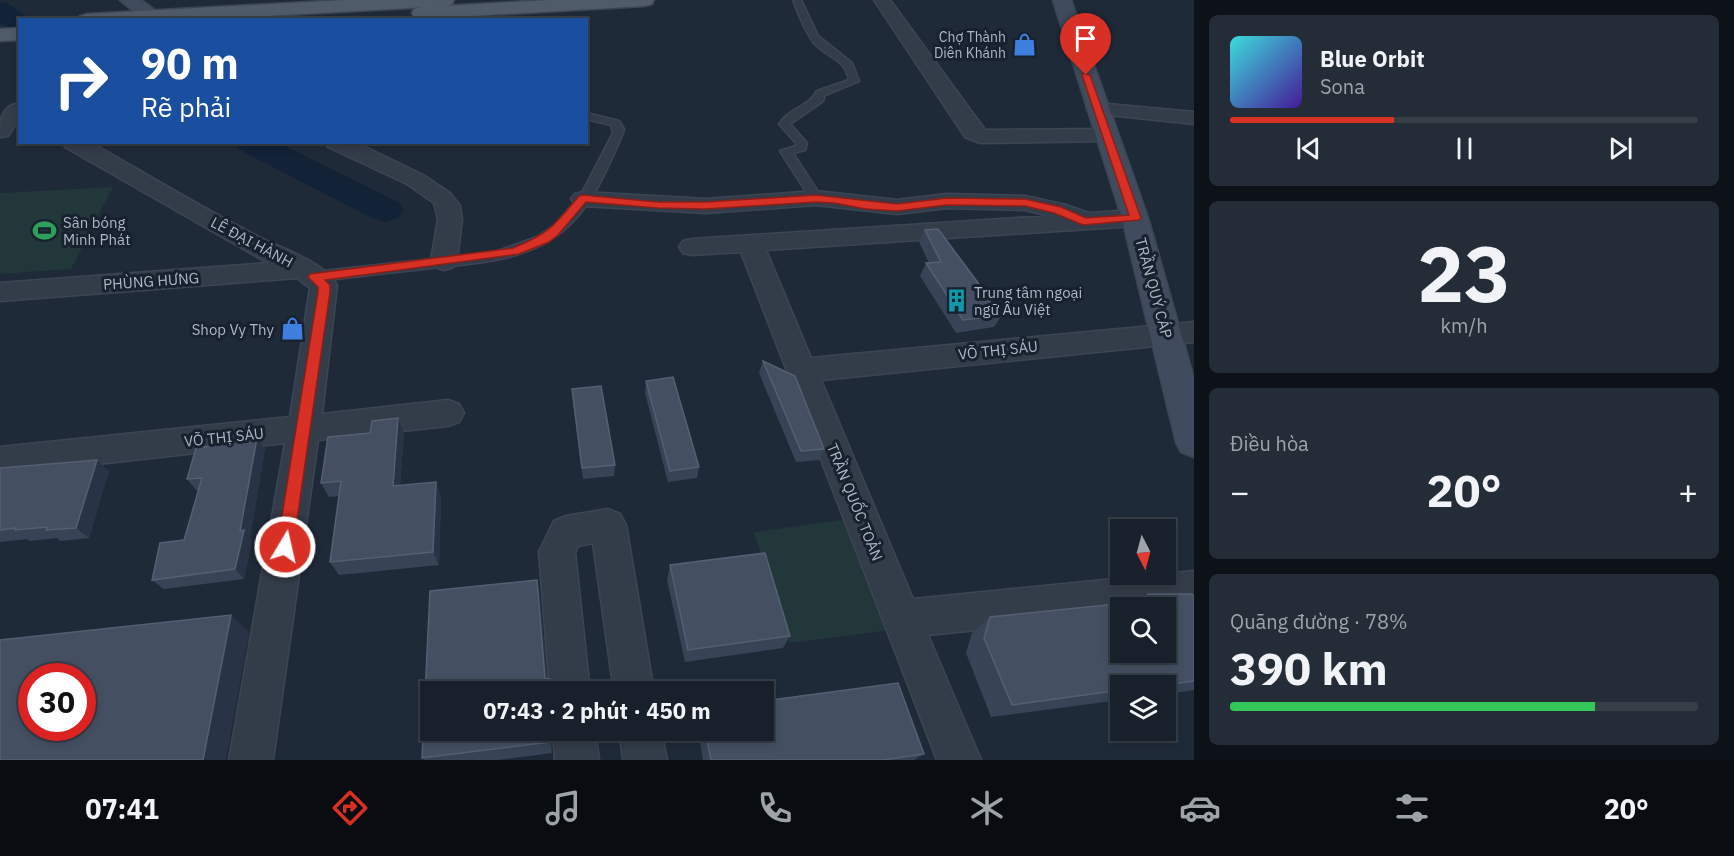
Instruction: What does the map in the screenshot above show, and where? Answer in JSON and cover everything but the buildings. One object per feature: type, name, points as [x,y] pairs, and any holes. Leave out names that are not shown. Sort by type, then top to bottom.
[{"type":"main road","points":[[115,18],[281,5],[445,0]]},
{"type":"main road","points":[[371,18],[497,14],[645,0]]},
{"type":"main road","points":[[0,24],[18,23]]},
{"type":"main road","points":[[0,35],[18,34]]},
{"type":"street","points":[[129,0],[153,16]]},
{"type":"street","points":[[882,0],[974,132],[980,137],[1107,135]]},
{"type":"street","name":"TRẦN QUÝ CÁP","points":[[1062,0],[1135,218],[1194,442]]},
{"type":"street","points":[[0,131],[12,108]]},
{"type":"street","points":[[1097,109],[1194,118]]},
{"type":"street","name":"LÊ ĐẠI HÀNH","points":[[77,144],[250,243],[308,273]]},
{"type":"street","points":[[340,144],[435,189],[448,205],[449,221],[444,261]]},
{"type":"street","points":[[583,199],[706,206],[816,198],[834,199],[866,206],[897,207],[947,201],[1025,202],[1079,217],[1083,222]]},
{"type":"street","points":[[692,247],[1135,218]]},
{"type":"street","name":"TRẦN QUỐC TOẢN","points":[[751,244],[959,760]]},
{"type":"street","points":[[251,760],[324,292],[324,285],[308,273]]},
{"type":"street","name":"PHÙNG HƯNG","points":[[0,292],[308,273]]},
{"type":"street","name":"VÕ THỊ SÁU","points":[[802,370],[1165,333],[1194,332]]},
{"type":"street","name":"VÕ THỊ SÁU","points":[[0,461],[448,413]]},
{"type":"street","points":[[569,681],[557,552],[566,532],[608,525],[632,681]]},
{"type":"street","points":[[902,620],[1194,589]]},
{"type":"street","points":[[575,741],[577,760]]},
{"type":"street","points":[[642,741],[645,760]]},
{"type":"lane","points":[[797,0],[814,37],[824,50],[848,63],[852,69],[854,81],[820,93],[819,99],[787,119],[784,124],[802,143],[801,148],[786,151],[816,198]]},
{"type":"lane","points":[[308,273],[495,256],[529,247],[554,233],[583,199],[602,168],[619,129],[615,123],[588,116]]},
{"type":"green space","name":"Sân bóng Minh Phát","points":[[113,187],[71,269],[0,274],[0,193]]},
{"type":"green space","points":[[849,519],[892,630],[790,643],[754,532]]},
{"type":"waterway","points":[[0,10],[18,22]]},
{"type":"waterway","points":[[254,144],[385,210]]},
{"type":"place","name":"Chợ Thành Diên Khánh","points":[[1024,45]]},
{"type":"place","name":"Sân bóng Minh Phát","points":[[45,231]]},
{"type":"place","name":"Trung tâm ngoại ngữ Âu Việt","points":[[956,301]]},
{"type":"place","name":"Shop Vy Thy","points":[[292,329]]},
{"type":"route","points":[[285,547],[324,292],[324,285],[314,277],[515,252],[554,233],[571,216],[583,199],[706,206],[816,198],[834,199],[866,206],[897,207],[947,201],[1025,202],[1079,217],[1083,222],[1135,218],[1086,75]]}]
